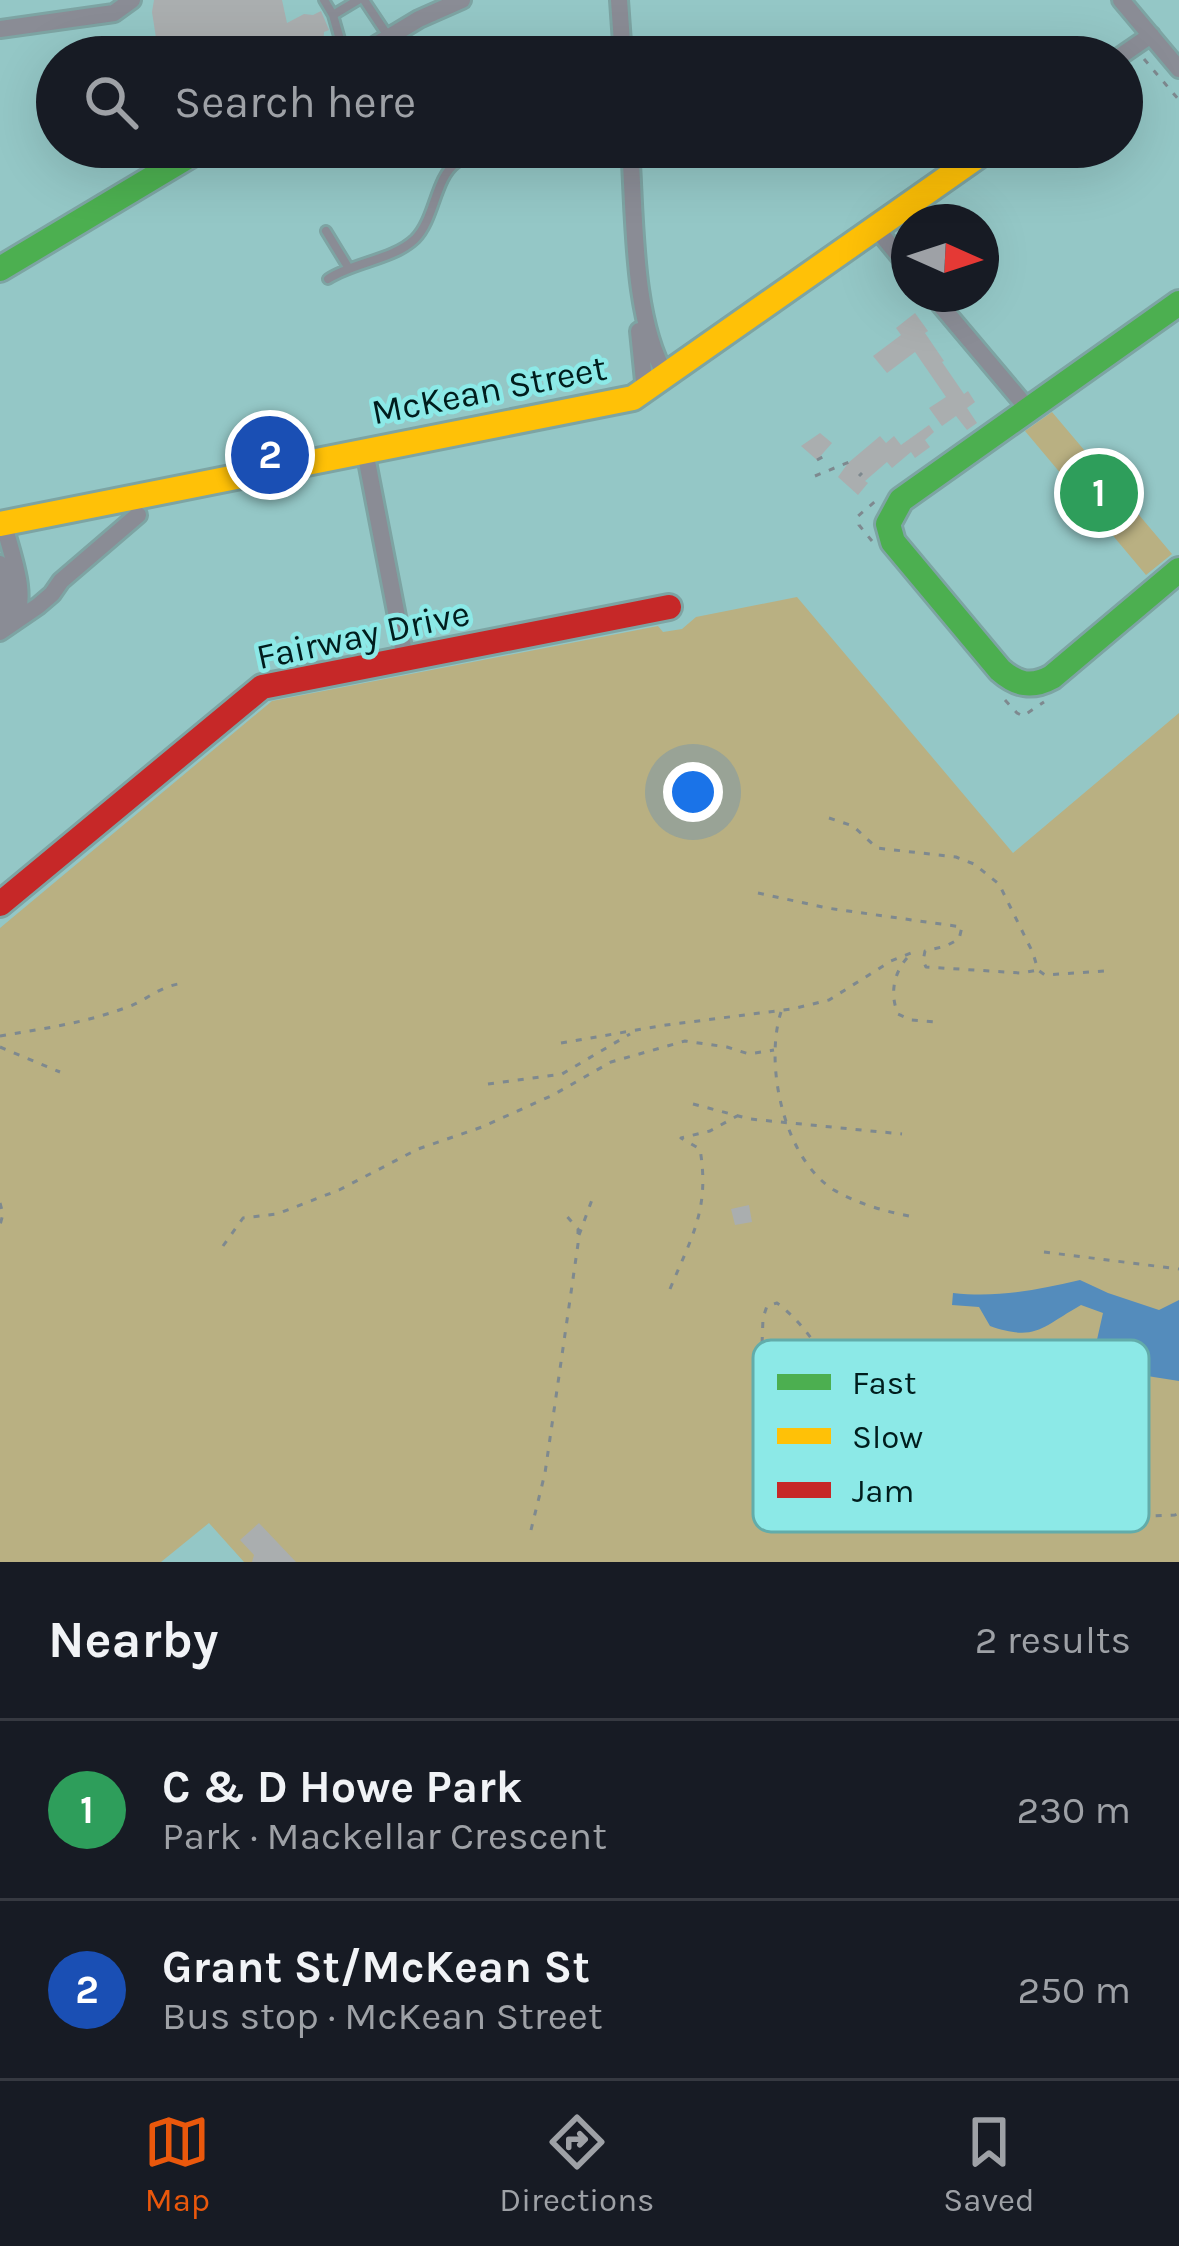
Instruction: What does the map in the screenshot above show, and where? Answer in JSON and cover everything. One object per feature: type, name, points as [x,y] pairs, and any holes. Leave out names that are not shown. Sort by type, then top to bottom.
[{"type":"street","points":[[0,29],[99,16],[124,8],[132,0]]},
{"type":"street","points":[[391,36],[461,0]]},
{"type":"street","points":[[619,0],[622,36]]},
{"type":"street","points":[[1121,0],[1179,70]]},
{"type":"street","points":[[1143,40],[1151,35]]},
{"type":"street","points":[[0,269],[169,168]]},
{"type":"street","points":[[632,168],[641,300],[639,348],[655,384]]},
{"type":"street","name":"McKean Street","points":[[2,524],[633,398],[962,168]]},
{"type":"street","points":[[876,228],[891,246]]},
{"type":"street","points":[[641,300],[655,384]]},
{"type":"street","points":[[1179,303],[901,500],[888,524],[898,550],[1000,670],[1023,685],[1044,682],[1179,570]]},
{"type":"street","points":[[946,312],[1028,410]]},
{"type":"street","points":[[365,451],[405,658]]},
{"type":"street","points":[[0,630],[52,594],[139,515]]},
{"type":"street","points":[[0,630],[16,618],[20,607],[2,524]]},
{"type":"street","points":[[0,564],[7,599],[0,630]]},
{"type":"street","name":"Fairway Drive","points":[[0,904],[257,689],[669,607]]},
{"type":"lane","points":[[324,0],[339,36]]},
{"type":"lane","points":[[333,15],[361,0],[388,36]]},
{"type":"lane","points":[[328,279],[412,242],[429,218],[451,168]]},
{"type":"lane","points":[[326,231],[348,267]]},
{"type":"path","points":[[1143,58],[1179,100]]},
{"type":"path","points":[[817,460],[828,454]]},
{"type":"path","points":[[815,476],[844,463]]},
{"type":"path","points":[[876,545],[859,525],[858,516],[885,494]]},
{"type":"path","points":[[1003,697],[1023,716],[1048,698]]},
{"type":"path","points":[[829,818],[853,826],[877,848],[956,856],[974,864],[999,884],[1038,970]]},
{"type":"path","points":[[758,893],[962,927],[959,939],[925,950],[922,961],[938,970],[1105,971]]},
{"type":"path","points":[[561,1043],[829,1000],[891,961],[911,953],[924,954]]},
{"type":"path","points":[[911,953],[898,970],[892,1001],[898,1014],[934,1022]]},
{"type":"path","points":[[0,1036],[88,1020],[178,984]]},
{"type":"path","points":[[782,1010],[774,1050],[778,1094],[798,1149],[831,1188],[864,1204],[914,1216]]},
{"type":"path","points":[[488,1084],[562,1074],[636,1030]]},
{"type":"path","points":[[223,1246],[244,1219],[278,1214],[339,1190],[418,1149],[554,1095],[611,1062],[686,1041],[749,1054],[774,1050]]},
{"type":"path","points":[[0,1047],[60,1072]]},
{"type":"path","points":[[693,1104],[737,1116],[902,1134]]},
{"type":"path","points":[[670,1289],[697,1230],[705,1176],[700,1149],[681,1138],[710,1131],[737,1116]]},
{"type":"path","points":[[531,1530],[549,1453],[578,1244],[593,1197]]},
{"type":"path","points":[[0,1203],[0,1226]]},
{"type":"path","points":[[564,1213],[578,1229],[578,1244]]},
{"type":"path","points":[[1044,1252],[1179,1269]]},
{"type":"path","points":[[761,1340],[767,1306],[778,1303],[814,1340]]},
{"type":"path","points":[[1149,1516],[1179,1513]]},
{"type":"shaded area","points":[[1052,412],[1172,554],[1146,575],[1025,431]]},
{"type":"shaded area","points":[[797,597],[1013,853],[1179,713],[1179,1562],[244,1562],[209,1523],[161,1562],[0,1562],[0,928],[272,701],[658,626],[663,632],[682,629],[696,617]]},
{"type":"water","points":[[1080,1280],[1159,1310],[1179,1300],[1179,1381],[1149,1376],[1149,1340],[1097,1340],[1103,1313],[1081,1305],[1038,1330],[1018,1333],[990,1326],[979,1307],[952,1305],[953,1293],[1017,1292]]},
{"type":"building","points":[[154,0],[282,0],[287,23],[321,11],[329,30],[324,36],[156,36]]},
{"type":"building","points":[[915,313],[942,362],[975,402],[967,408],[977,423],[967,430],[956,416],[942,426],[929,408],[946,397],[915,352],[887,373],[873,356],[901,335],[896,328]]},
{"type":"building","points":[[929,425],[934,432],[925,440],[930,447],[915,458],[911,452],[892,468],[887,462],[865,481],[858,495],[838,477],[880,436],[886,443],[894,436],[901,445]]},
{"type":"building","points":[[820,433],[832,443],[817,460],[801,446]]},
{"type":"building","points":[[749,1205],[752,1222],[735,1225],[731,1209]]},
{"type":"building","points":[[259,1523],[296,1562],[252,1562],[254,1555],[240,1540]]},
{"type":"traffic: fast","points":[[0,269],[169,168]]},
{"type":"traffic: fast","points":[[1179,303],[901,500],[888,524],[893,542],[1000,670],[1025,683],[1052,677],[1179,570]]},
{"type":"traffic: slow","points":[[0,524],[633,398],[961,168]]},
{"type":"traffic: jam","points":[[0,904],[262,687],[669,607]]},
{"type":"place","name":"Grant St/McKean St","points":[[270,455]]},
{"type":"place","name":"C & D Howe Park","points":[[1099,493]]}]
